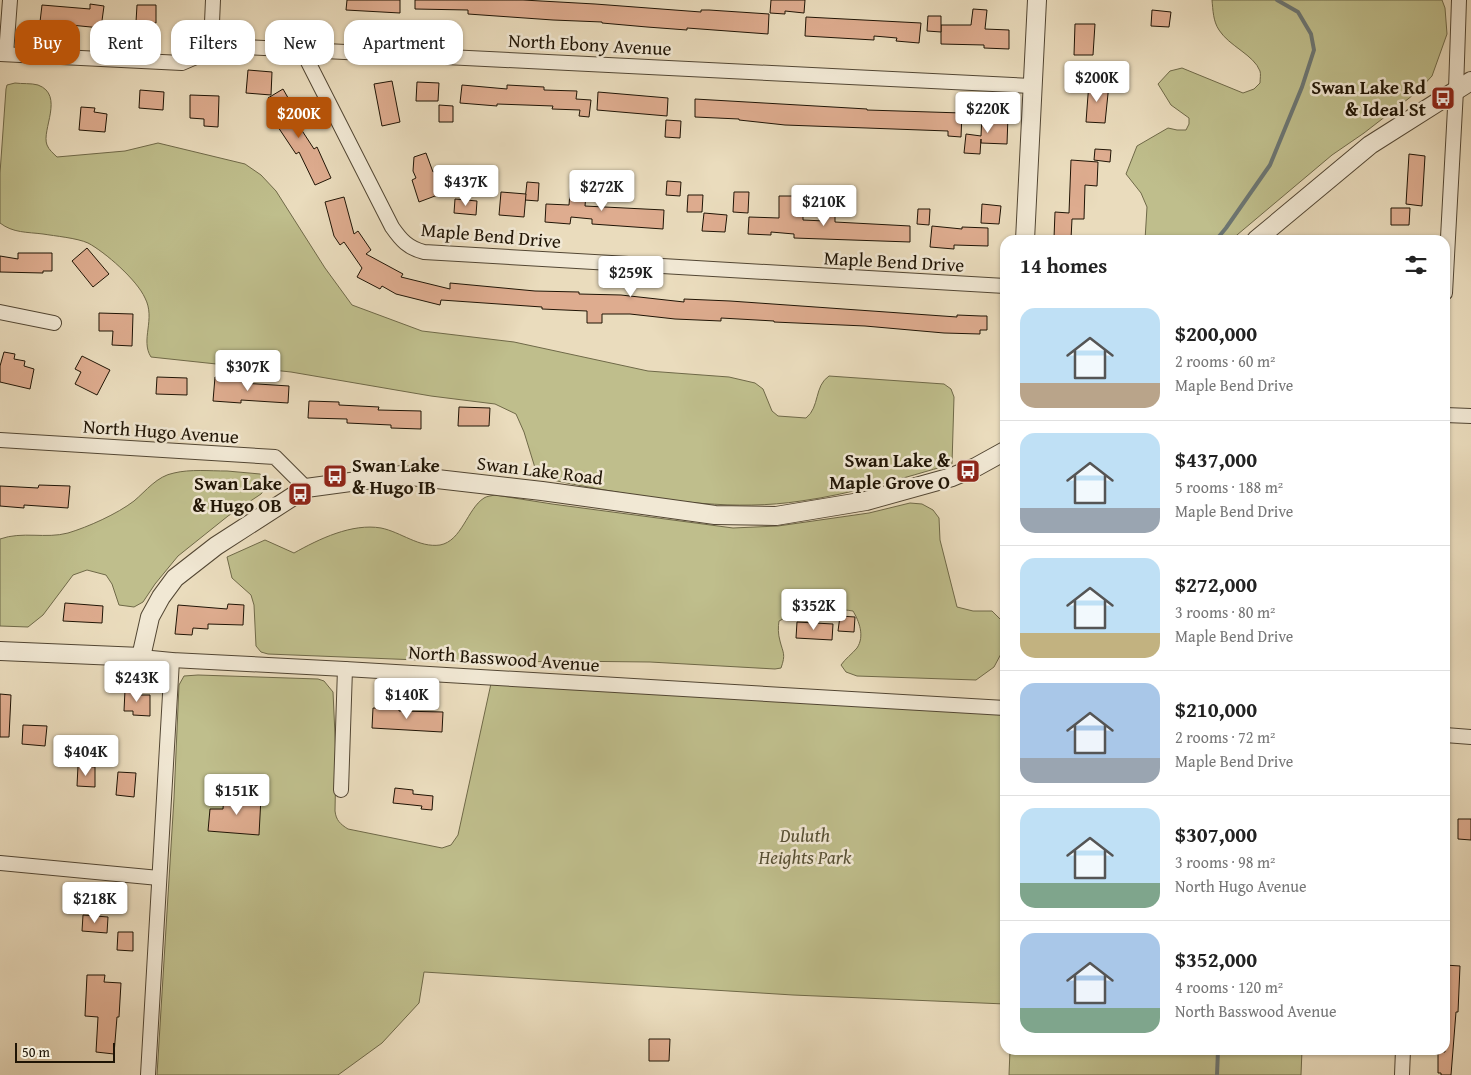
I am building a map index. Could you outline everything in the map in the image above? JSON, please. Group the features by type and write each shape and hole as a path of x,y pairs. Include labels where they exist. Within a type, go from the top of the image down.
{"street":[{"path":"10,0 3,54 171,62"},
{"path":"212,20 213,0"},
{"path":"1025,235 1037,0"},
{"path":"1450,238 1464,85 1459,0"},
{"name":"North Ebony Avenue","path":"334,50 1032,86"},
{"name":"Maple Bend Drive","path":"310,65 392,227 406,244 414,250 434,253 1000,286"},
{"path":"1262,235 1370,145 1464,85"},
{"path":"0,312 54,323"},
{"path":"1450,415 1471,416"},
{"name":"North Hugo Avenue","path":"0,440 275,457 306,488"},
{"name":"Swan Lake Road","path":"141,657 150,617 161,597 175,578 216,546 306,488 402,475 715,515 776,516 866,501 952,477 1000,454"},
{"name":"North Basswood Avenue","path":"0,651 141,657 1000,708"},
{"path":"148,1075 172,660"},
{"path":"341,790 345,669"},
{"path":"1450,735 1471,737"},
{"path":"0,863 160,878"},
{"path":"1402,1075 1403,1055"}],"green space":[{"path":"1212,0 1442,0 1445,8 1447,34 1432,76 1417,92 1332,155 1237,235 1145,235 1147,207 1141,193 1126,174 1137,146 1168,128 1186,130 1189,124 1189,118 1171,105 1158,84 1170,71 1182,68 1243,93 1254,89 1260,83 1260,72 1257,65 1223,36 1214,19"},
{"path":"15,83 38,85 46,90 50,96 51,104 46,139 48,147 57,157 125,151 158,143 245,164 261,175 276,191 325,268 352,305 422,331 514,342 648,371 729,377 755,383 763,389 772,411 778,416 806,418 813,408 821,385 829,376 944,384 951,389 954,397 952,464 839,494 776,504 727,505 653,498 542,477 536,471 524,432 516,414 495,404 431,396 291,372 151,357 147,344 148,306 141,291 120,267 95,247 83,241 15,230 0,223 0,173 6,89 7,85"},
{"path":"187,471 227,471 260,474 266,478 267,487 261,494 228,516 178,556 143,602 134,607 119,605 112,584 106,575 87,570 73,575 43,615 28,627 0,626 0,539 68,533 93,524 119,511 162,477"},
{"path":"495,495 733,528 778,526 869,513 910,503 922,504 933,510 939,518 940,540 957,607 973,611 992,611 1000,619 1000,656 994,667 976,680 857,676 846,672 841,665 857,648 861,639 859,624 853,611 834,609 805,612 779,621 779,636 784,656 781,668 775,669 650,662 556,661 494,663 268,654 261,652 256,646 254,605 251,595 232,578 227,557 265,540 294,553 336,533 370,527 388,530 417,542 440,545 454,538 473,509 485,497"},
{"name":"Duluth Heights Park","path":"184,676 318,679 324,681 333,692 336,757 335,811 339,822 348,829 442,848 451,845 458,835 492,679 1000,708 1000,1004 793,995 424,972 419,1003 382,1043 338,1075 157,1075 179,685"},
{"path":"1010,1055 1302,1055 1301,1075 1009,1075"}],"building":[{"path":"347,0 400,0 400,13 346,10"},
{"path":"415,0 523,0 701,12 701,10 709,10 769,14 768,34 468,14 468,10 415,9"},
{"path":"771,0 805,0 804,13 785,11 785,14 770,13"},
{"path":"90,4 104,6 102,20 90,20 90,27 80,26 80,20 40,20 42,5 90,9"},
{"path":"137,5 156,5 156,20 136,20"},
{"path":"973,9 987,10 985,29 1009,30 1009,49 984,48 984,45 941,44 941,25 971,25"},
{"path":"1152,10 1171,12 1169,27 1151,26"},
{"path":"928,16 941,16 941,32 927,31"},
{"path":"806,17 921,23 919,43 896,41 897,38 874,36 874,40 805,36"},
{"path":"1075,24 1095,24 1093,55 1074,55"},
{"path":"248,70 272,72 271,95 246,93"},
{"path":"392,81 400,122 382,126 374,84"},
{"path":"417,82 439,83 438,101 416,101"},
{"path":"1089,82 1109,84 1105,123 1086,122"},
{"path":"462,85 507,89 507,85 544,87 544,90 577,91 576,99 591,100 589,117 579,116 580,110 552,109 553,106 497,104 497,106 460,103"},
{"path":"283,89 291,103 286,106 314,149 317,147 331,178 315,185 299,152 296,154 278,127 284,123 268,98"},
{"path":"140,90 164,92 163,110 139,108"},
{"path":"598,92 668,98 667,116 597,110"},
{"path":"190,95 219,96 218,127 204,126 204,119 190,118"},
{"path":"695,99 867,110 962,113 961,137 948,136 948,131 785,125 739,119 695,117"},
{"path":"439,105 453,106 453,122 439,122"},
{"path":"81,107 95,108 94,112 107,114 105,132 79,130"},
{"path":"982,115 1008,116 1007,144 981,143 981,139 980,154 964,153 966,134 981,136"},
{"path":"666,120 681,121 680,138 665,137"},
{"path":"1095,149 1111,150 1110,162 1094,160"},
{"path":"426,153 443,193 419,202 412,180 416,178 413,171 414,157"},
{"path":"1409,154 1425,156 1422,206 1406,204"},
{"path":"1071,160 1098,162 1097,186 1085,185 1084,219 1072,219 1071,235 1054,235 1055,212 1069,213"},
{"path":"478,175 494,176 493,195 477,194"},
{"path":"571,181 587,182 585,206 664,210 663,229 592,224 592,219 571,217 570,224 545,222 546,204 569,205"},
{"path":"667,181 681,182 680,196 666,195"},
{"path":"527,182 539,183 538,201 525,200"},
{"path":"501,192 526,194 524,217 499,215"},
{"path":"734,192 749,192 748,213 733,212"},
{"path":"688,195 703,195 702,212 687,212"},
{"path":"779,196 796,196 796,216 803,216 803,220 825,221 825,213 835,213 835,222 910,226 910,242 794,238 794,234 771,232 771,235 748,234 749,217 779,218"},
{"path":"344,197 354,234 358,231 371,250 366,254 403,274 401,277 450,289 450,283 535,291 621,295 684,302 684,299 730,301 957,317 957,315 987,316 987,330 980,330 980,334 944,333 865,326 721,318 721,321 675,319 630,314 602,314 602,323 587,323 587,311 441,300 440,305 396,294 382,286 380,289 357,277 362,268 344,242 340,245 334,236 325,202"},
{"path":"455,199 477,201 476,215 454,213"},
{"path":"982,204 1001,206 999,224 981,223"},
{"path":"1391,208 1410,208 1409,225 1391,225"},
{"path":"918,209 930,209 929,225 917,224"},
{"path":"704,213 727,215 725,232 702,231"},
{"path":"932,226 962,229 962,227 988,228 988,246 954,245 954,249 930,247"},
{"path":"87,248 109,274 93,287 72,261"},
{"path":"18,253 52,253 52,271 43,271 43,273 0,272 0,256 18,259"},
{"path":"99,313 133,314 132,346 112,345 113,331 99,331"},
{"path":"4,352 15,354 14,359 25,361 24,366 34,369 30,389 0,382 0,366"},
{"path":"82,356 110,370 97,395 75,384 81,372 75,369"},
{"path":"157,377 187,378 187,395 156,394"},
{"path":"215,377 243,380 242,383 289,386 288,403 241,400 241,403 213,401"},
{"path":"309,401 339,402 339,405 379,407 378,410 421,411 421,429 391,428 391,425 347,423 347,419 308,418"},
{"path":"459,407 490,408 489,426 458,426"},
{"path":"39,485 70,486 68,508 24,505 24,508 0,506 0,486 38,488"},
{"path":"65,603 103,606 102,623 63,621"},
{"path":"228,604 244,605 243,625 208,624 208,629 193,628 192,635 175,634 178,605 227,609"},
{"path":"840,616 855,617 854,632 838,631"},
{"path":"797,622 833,624 832,640 796,638"},
{"path":"125,690 139,690 139,695 150,695 150,716 133,715 133,711 124,711"},
{"path":"0,694 11,695 9,737 0,737"},
{"path":"373,708 399,709 399,711 443,712 442,732 372,728"},
{"path":"23,725 47,726 45,746 22,744"},
{"path":"78,766 95,767 95,787 77,786"},
{"path":"118,772 136,773 134,797 116,795"},
{"path":"395,788 413,790 413,794 433,796 432,810 421,809 422,806 393,803"},
{"path":"224,794 261,797 259,835 208,831 210,809 223,809"},
{"path":"1458,819 1471,819 1471,840 1458,839"},
{"path":"83,915 108,917 107,933 82,931"},
{"path":"118,932 133,932 133,951 117,950"},
{"path":"1450,965 1460,966 1458,1012 1456,1012 1451,1075 1441,1075 1441,1073 1438,1073 1438,1055 1450,1055"},
{"path":"87,975 105,975 104,982 121,983 114,1054 96,1052 98,1017 85,1016"},
{"path":"649,1039 670,1039 669,1061 649,1061"}],"waterway":[{"path":"1220,235 1270,165 1302,87 1314,50 1311,34 1298,12 1277,0"},
{"path":"1217,1075 1218,1055"}],"place":[{"name":"Swan Lake Rd & Ideal St","path":"1443,98"},
{"name":"Swan Lake & Maple Grove O","path":"968,471"},
{"name":"Swan Lake & Hugo IB","path":"335,476"},
{"name":"Swan Lake & Hugo OB","path":"300,494"}]}
